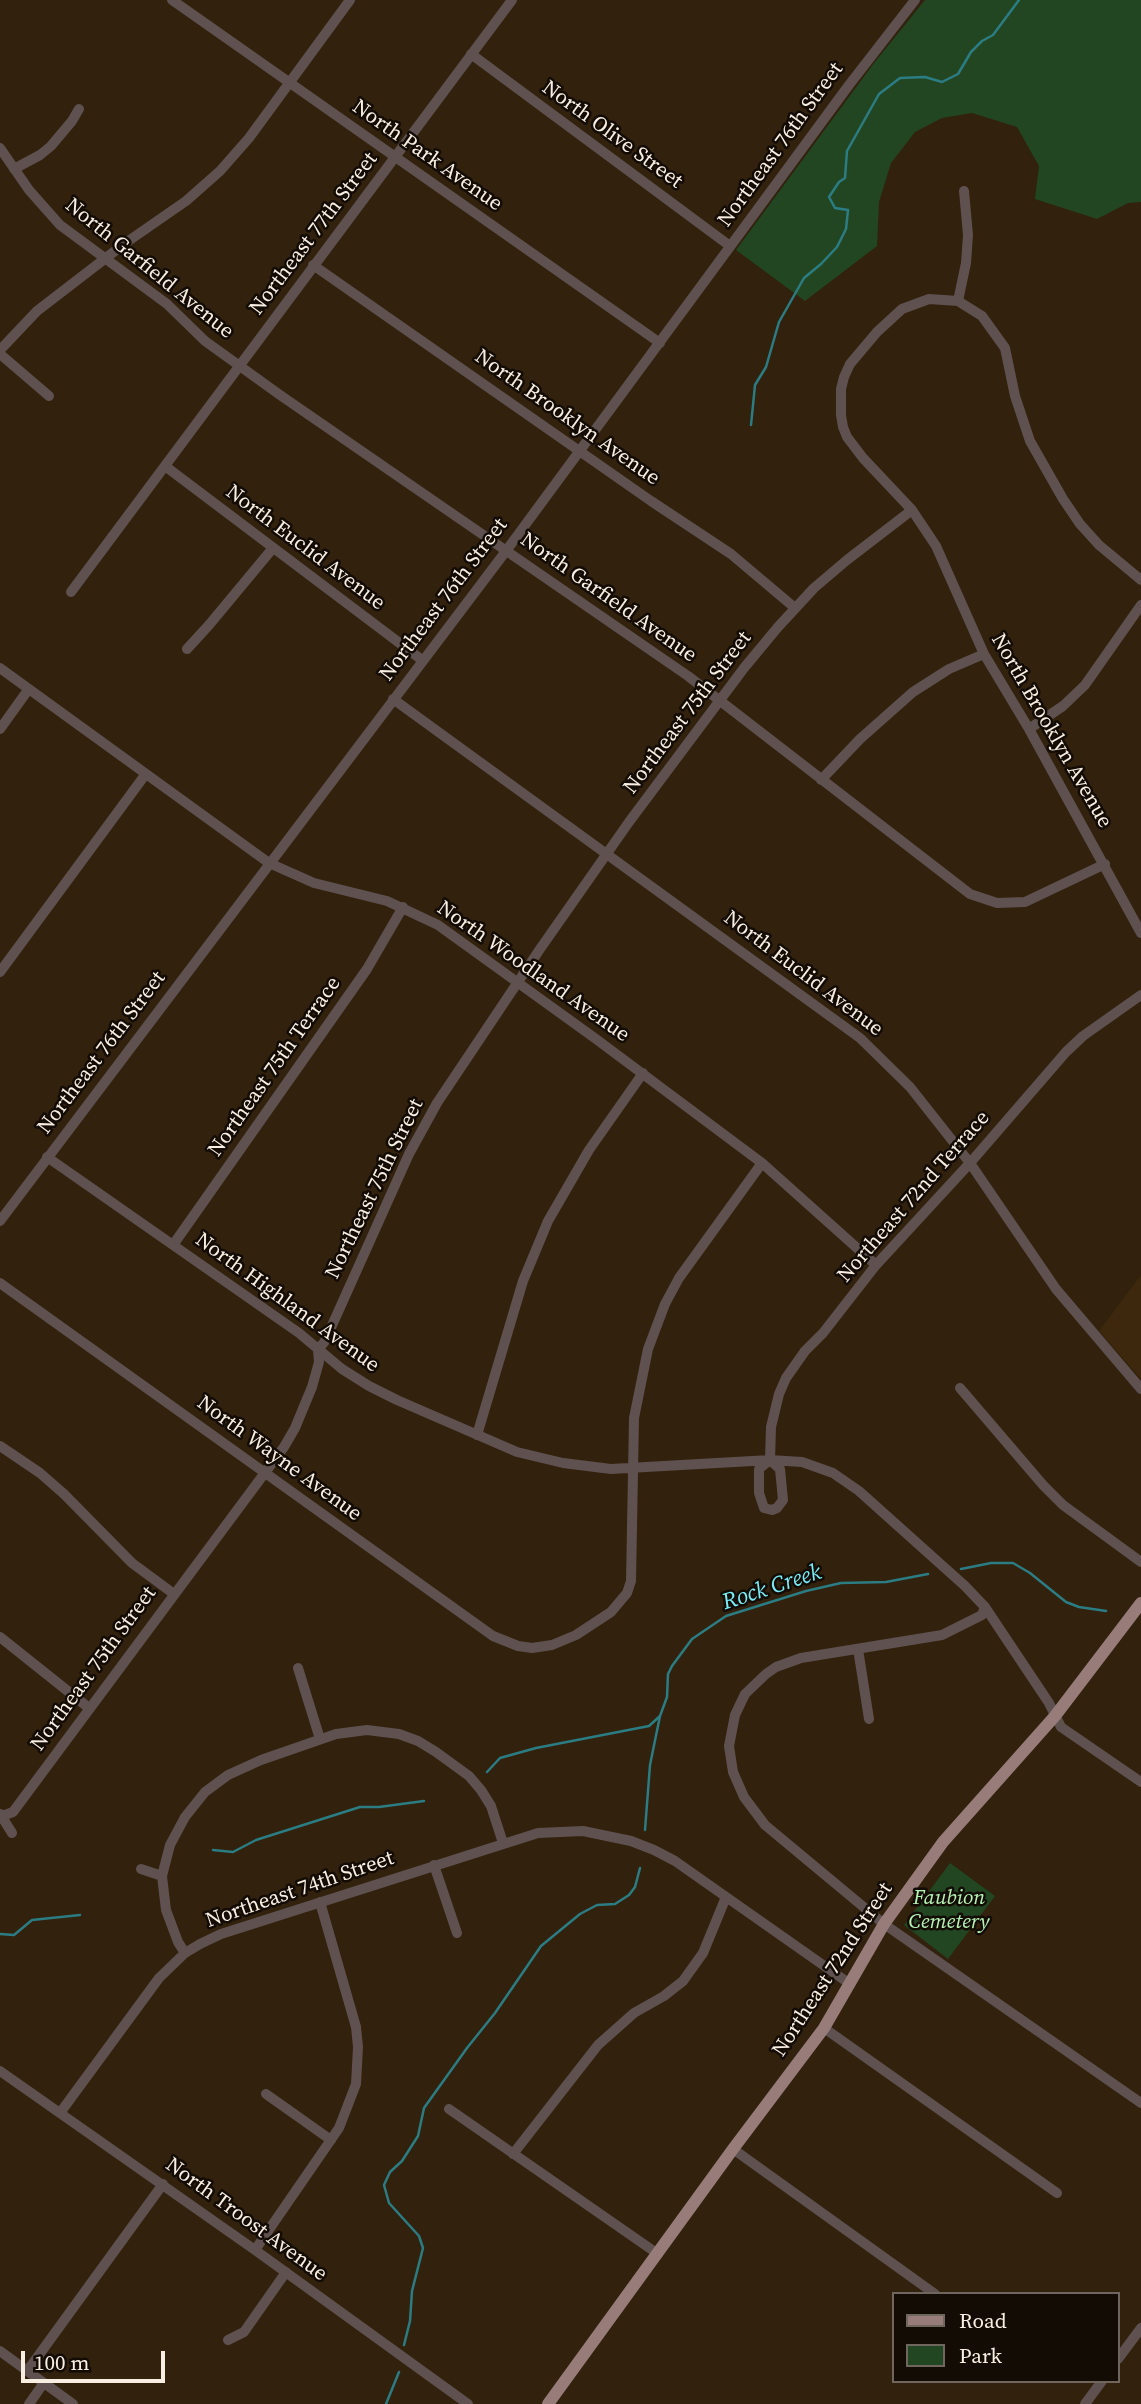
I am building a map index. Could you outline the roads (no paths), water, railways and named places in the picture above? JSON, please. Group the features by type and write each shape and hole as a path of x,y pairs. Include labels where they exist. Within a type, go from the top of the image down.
{"main road":[{"name":"Northeast 72nd Street","path":"548,2404 824,2028 884,1924 943,1842 1055,1716 1141,1603"}],"street":[{"name":"North Park Avenue","path":"173,0 660,343"},
{"path":"49,397 0,352 37,311 186,201 220,171 249,138 350,0"},
{"name":"Northeast 77th Street","path":"71,592 512,0"},
{"name":"Northeast 76th Street","path":"0,1221 506,551 849,85 915,0"},
{"name":"North Olive Street","path":"471,54 730,246"},
{"path":"14,169 51,146 79,109"},
{"name":"North Garfield Avenue","path":"0,148 53,219 75,239 167,304 205,341 678,669 970,894 997,903 1025,902 1105,864"},
{"path":"964,191 968,235 958,301 982,316 1004,348 1015,396 1030,441 1063,499 1080,524 1100,545 1141,580"},
{"name":"North Brooklyn Avenue","path":"313,265 731,554 795,608"},
{"name":"North Brooklyn Avenue","path":"958,301 938,299 919,302 902,309 877,332 850,365 844,377 841,399 843,427 854,448 912,510 936,546 984,654 1105,864 1141,933"},
{"name":"North Euclid Avenue","path":"165,466 422,660"},
{"name":"Northeast 75th Street","path":"1,1815 13,1812 267,1473 295,1428 313,1387 319,1362 318,1350 326,1341 425,1123 518,982 608,853 744,668 795,608 847,560 912,510"},
{"path":"187,649 274,548"},
{"path":"1029,729 1063,706 1085,685 1141,605"},
{"path":"821,780 860,739 913,692 949,669 984,654"},
{"name":"North Woodland Avenue","path":"0,668 269,863 314,883 403,907 438,925 762,1163 876,1265"},
{"path":"0,729 29,690"},
{"name":"North Euclid Avenue","path":"393,699 860,1038 911,1087 970,1163 1056,1289 1141,1389"},
{"path":"0,972 145,775"},
{"name":"Northeast 75th Terrace","path":"173,1245 367,969 403,907"},
{"name":"Northeast 72nd Terrace","path":"770,1460 774,1410 786,1378 805,1351 823,1334 876,1265 970,1163 1066,1052 1101,1022 1141,995"},
{"path":"477,1434 523,1281 548,1221 589,1150 643,1073"},
{"name":"North Highland Avenue","path":"47,1157 299,1333 369,1386 517,1452 564,1464 634,1469 789,1460 815,1465 849,1483 985,1607 1049,1703 1061,1727 1141,1782"},
{"path":"634,1469 637,1396 645,1361 665,1304 690,1262 762,1163"},
{"name":"North Wayne Avenue","path":"0,1283 493,1636 518,1646 544,1647 565,1642 616,1608 627,1593 631,1581 634,1469"},
{"path":"960,1388 1063,1505 1141,1562"},
{"path":"0,1446 48,1480 132,1563 174,1594"},
{"path":"770,1460 780,1469 783,1500 778,1508 772,1510 764,1508 759,1493 759,1469 770,1460"},
{"path":"985,1607 982,1615 942,1635 788,1662 776,1667 745,1694 731,1730 730,1759 744,1797 765,1825 884,1924 1141,2103"},
{"path":"0,1637 89,1708"},
{"path":"858,1649 869,1719"},
{"path":"298,1668 320,1739"},
{"path":"185,1953 170,1923 162,1876 177,1830 205,1792 241,1768 320,1739 367,1730 399,1734 418,1741 454,1764 481,1790 491,1806 503,1843"},
{"path":"1,1815 12,1833"},
{"name":"Northeast 74th Street","path":"60,2113 159,1978 185,1953 221,1934 538,1833 561,1830 619,1838 665,1855 850,1984"},
{"path":"434,1865 457,1933"},
{"path":"141,1869 162,1876"},
{"path":"513,2154 598,2045 634,2013 664,1996 683,1981 703,1952 726,1897"},
{"path":"255,2250 331,2140 352,2099 358,2069 358,2047 352,2007 320,1902"},
{"path":"824,2028 1058,2193"},
{"name":"North Troost Avenue","path":"0,2071 163,2184 468,2404"},
{"path":"266,2094 331,2140"},
{"path":"449,2109 658,2254"},
{"path":"733,2149 932,2292"},
{"path":"28,2370 163,2184"},
{"path":"228,2340 244,2332 286,2272"},
{"path":"1120,2356 1141,2328"},
{"path":"0,2351 73,2404"},
{"path":"1085,2404 1101,2383"},
{"path":"29,2404 43,2384"}],"waterway":[{"path":"751,425 755,385 766,367 779,322 804,278 837,247 846,229 848,210 835,208 829,197 845,178 847,151 879,94 900,78 925,77 942,82 958,74 971,52 993,35 1019,0"},
{"name":"Rock Creek","path":"961,1569 991,1563 1013,1563 1066,1602 1106,1611"},
{"name":"Rock Creek","path":"487,1772 500,1758 536,1748 649,1726 660,1716 667,1697 668,1674 672,1666 692,1639 726,1616 841,1583 886,1582 928,1574"},
{"path":"645,1830 650,1765 660,1716"},
{"name":"Rock Creek","path":"213,1850 233,1852 256,1840 360,1807 424,1801"},
{"path":"404,2345 410,2321 412,2291 423,2248 419,2236 389,2203 384,2185 390,2172 402,2161 418,2136 424,2108 541,1946 580,1914 597,1905 615,1904 629,1895 635,1887 640,1868"},
{"name":"Rock Creek","path":"0,1934 14,1935 32,1920 80,1915"},
{"path":"386,2404 399,2372"}],"park label":[{"name":"Faubion Cemetery","path":"949,1911"}]}
